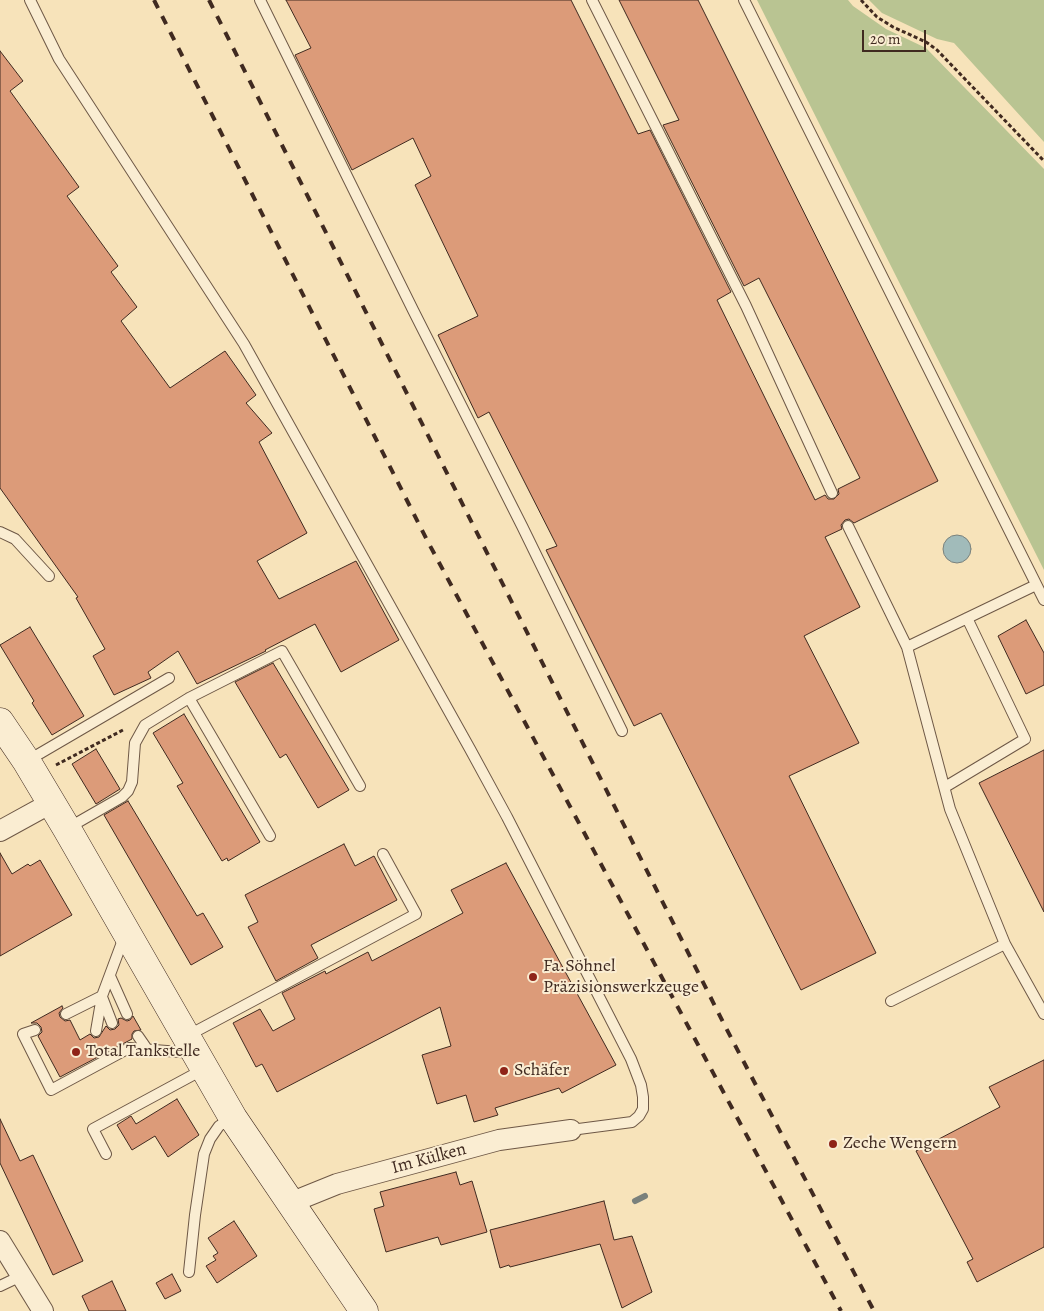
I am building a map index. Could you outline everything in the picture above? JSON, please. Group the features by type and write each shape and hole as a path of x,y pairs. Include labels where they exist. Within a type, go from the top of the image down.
{"main road":[{"path":"0,722 67,829 233,1118 364,1311"}],"street":[{"path":"0,831 51,803"},
{"name":"Im Külken","path":"290,1203 338,1184 499,1140 571,1130"},
{"path":"0,1241 43,1311"}],"lane":[{"path":"30,0 59,59 244,344 502,808 632,1059 643,1097 643,1110 639,1116 632,1122 571,1130"},
{"path":"260,0 622,731"},
{"path":"592,0 746,306 832,492"},
{"path":"744,0 1044,600"},
{"path":"848,526 907,647 950,809 1005,944 1044,1014"},
{"path":"0,532 15,539 50,576"},
{"path":"907,647 1036,585"},
{"path":"944,787 1025,739 967,618"},
{"path":"67,829 122,797 128,791 132,782 135,743 146,725 189,698 282,651 360,786"},
{"path":"31,769 169,678"},
{"path":"189,698 270,836"},
{"path":"106,1154 93,1129 195,1052 416,914 383,854"},
{"path":"96,1031 102,996 126,931"},
{"path":"891,1002 1005,944"},
{"path":"110,976 127,1014"},
{"path":"66,1014 102,996"},
{"path":"102,996 112,1023"},
{"path":"35,1030 23,1034 51,1090 96,1066 111,1054 127,1046 147,1050 195,1052"},
{"path":"138,1036 147,1050"},
{"path":"189,1272 194,1215 204,1154 210,1139 219,1126 233,1118"},
{"path":"0,1286 21,1276"}],"path":[{"path":"861,0 877,17 926,42 937,50 1044,161"},
{"path":"31,769 131,726 146,725"}],"green space":[{"path":"757,0 848,0 853,6 886,29 926,48 1044,169 1044,570"},
{"path":"869,0 1044,0 1044,142 954,43 937,39 882,13"}],"water":[{"path":"957,535 967,539 971,549 967,559 957,563 947,559 943,549 947,539"}],"building":[{"path":"286,0 571,0 638,134 650,130 731,292 717,300 815,500 825,495 828,499 834,499 839,494 838,489 860,478 759,278 744,286 663,125 679,120 619,0 698,0 938,481 854,523 849,519 845,520 841,525 842,529 825,537 860,607 804,636 859,743 789,776 876,953 801,990 661,713 634,726 546,550 557,546 489,412 478,418 438,335 478,316 415,185 431,176 413,138 352,170 295,55 311,48"},
{"path":"0,51 23,81 10,91 79,187 67,196 118,266 111,272 137,307 121,321 170,388 225,351 256,395 246,403 272,433 259,442 307,533 257,561 279,599 356,561 399,640 341,672 315,624 266,651 197,684 178,651 148,672 151,678 114,695 93,656 105,649 76,598 78,597 0,488"},
{"path":"1026,620 1044,653 1044,685 1026,694 998,636"},
{"path":"30,627 84,716 52,735 0,645"},
{"path":"273,663 349,790 318,808 286,754 280,758 235,682"},
{"path":"184,714 260,842 228,861 227,858 222,861 177,786 183,783 153,733"},
{"path":"96,749 120,789 96,804 72,764"},
{"path":"1044,750 1044,912 979,783"},
{"path":"128,801 197,916 203,913 223,947 191,965 104,815"},
{"path":"344,844 355,866 374,856 397,900 311,945 318,958 276,981 248,927 258,922 245,895"},
{"path":"0,853 12,874 28,864 30,866 40,860 72,915 0,956"},
{"path":"506,863 616,1065 562,1093 559,1088 495,1108 498,1115 474,1122 466,1095 437,1104 422,1055 451,1046 440,1007 277,1092 262,1064 256,1067 233,1023 260,1009 273,1031 295,1019 282,993 325,971 326,974 368,952 372,961 463,913 451,890"},
{"path":"62,1006 63,1008 59,1013 60,1017 65,1021 70,1020 80,1040 90,1034 94,1038 99,1037 106,1026 110,1030 115,1029 119,1025 118,1019 121,1018 127,1021 133,1016 141,1030 134,1031 132,1039 60,1077 38,1036 42,1032 41,1027 37,1023 31,1023"},
{"path":"1044,1060 1044,1247 977,1282 967,1262 973,1259 916,1151 1000,1107 989,1087"},
{"path":"177,1099 199,1135 168,1157 155,1136 132,1150 117,1125 131,1116 136,1124"},
{"path":"0,1119 20,1161 33,1155 83,1261 53,1275 0,1163"},
{"path":"456,1172 460,1185 472,1181 487,1232 441,1245 438,1237 386,1252 374,1209 384,1206 380,1192"},
{"path":"604,1201 614,1240 632,1236 652,1292 622,1308 600,1244 500,1268 490,1230"},
{"path":"234,1221 257,1256 217,1283 206,1266 216,1260 213,1256 218,1253 208,1238"},
{"path":"172,1274 181,1291 165,1299 156,1283"},
{"path":"112,1281 126,1311 89,1311 82,1296"}],"waterway":[{"path":"635,1201 645,1196"}],"railway":[{"path":"154,0 428,542 841,1311"},
{"path":"209,0 725,1026 874,1311"}],"place":[{"name":"Fa.Söhnel Präzisionswerkzeuge","path":"533,977"},
{"name":"Total Tankstelle","path":"76,1052"},
{"name":"Schäfer","path":"504,1071"},
{"name":"Zeche Wengern","path":"833,1144"}]}
